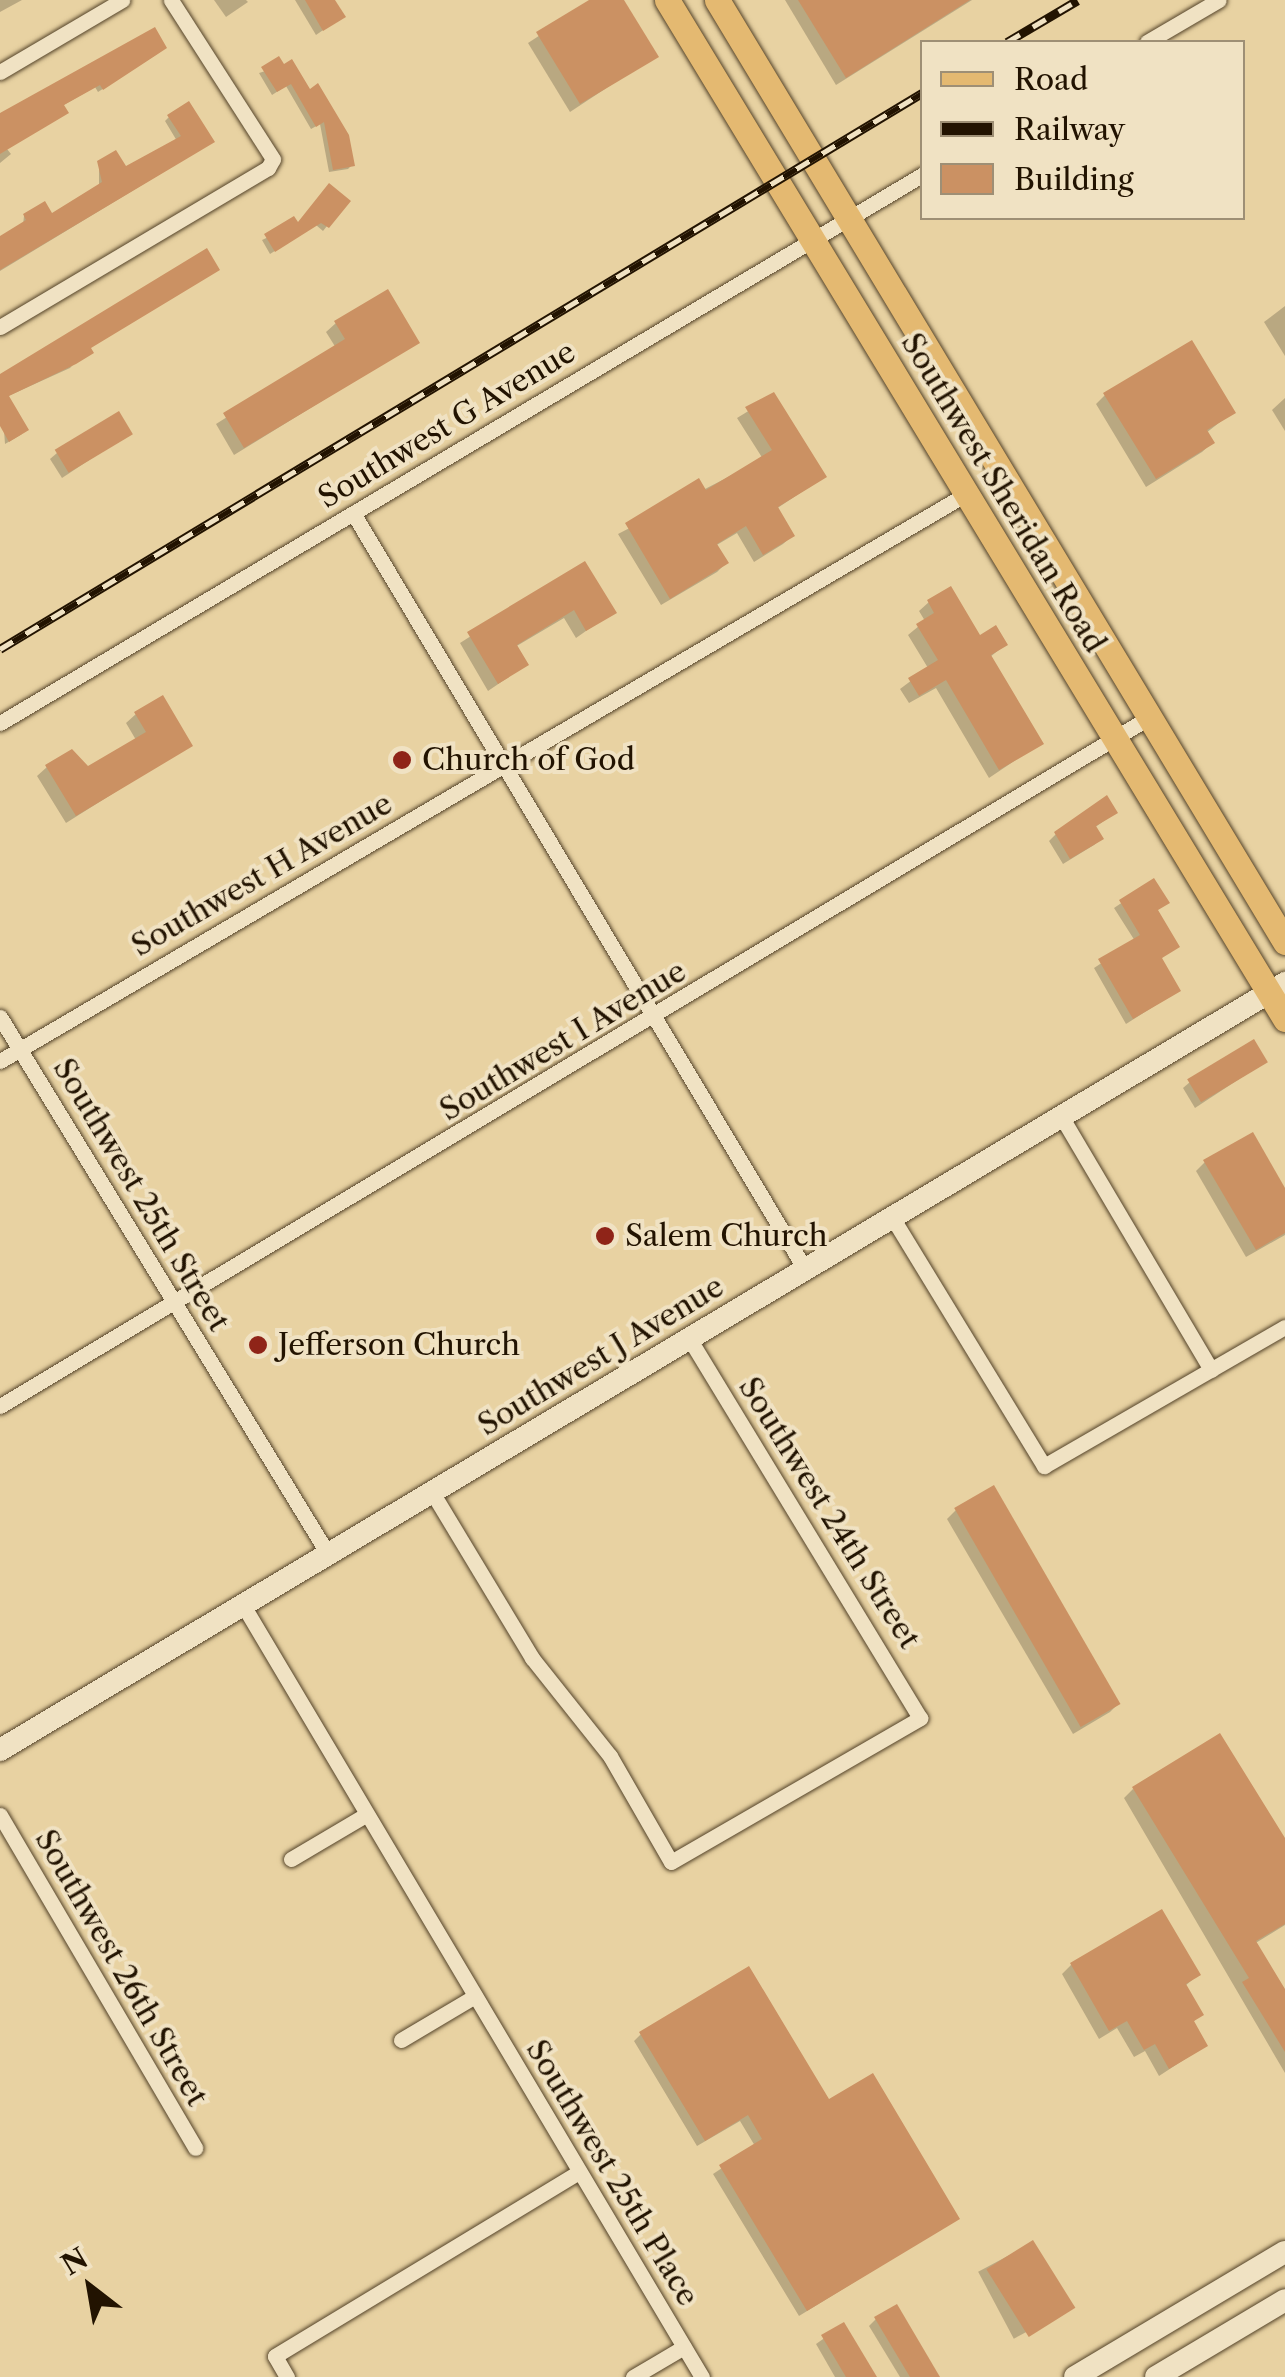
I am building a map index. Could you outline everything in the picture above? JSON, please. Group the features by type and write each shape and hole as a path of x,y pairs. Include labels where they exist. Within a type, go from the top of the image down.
{"main road":[{"name":"Southwest Sheridan Road","path":"717,0 1285,942"},
{"name":"Southwest Sheridan Road","path":"672,2 1115,739 1277,988 1285,1019"}],"street":[{"path":"0,72 122,0"},
{"path":"0,328 268,168 273,159 171,0"},
{"path":"1150,40 1219,0"},
{"name":"Southwest G Avenue","path":"0,723 920,176"},
{"name":"Southwest H Avenue","path":"0,1060 966,494"},
{"path":"352,513 804,1270"},
{"name":"Southwest I Avenue","path":"0,1406 656,1017 1150,717"},
{"name":"Southwest J Avenue","path":"0,1750 1277,988"},
{"name":"Southwest 25th Street","path":"0,1018 328,1554"},
{"path":"1061,1116 1204,1374"},
{"path":"892,1217 1044,1466 1285,1327"},
{"name":"Southwest 24th Street","path":"432,1492 532,1658 610,1756 671,1862 920,1718 689,1338"},
{"name":"Southwest 25th Place","path":"243,1605 702,2377"},
{"path":"291,1860 367,1814"},
{"name":"Southwest 26th Street","path":"0,1815 195,2148"},
{"path":"400,2040 475,1996"},
{"path":"287,2377 275,2356 579,2172"},
{"path":"1075,2377 1285,2252"},
{"path":"1156,2377 1285,2300"},
{"path":"634,2377 684,2347"}],"building":[{"path":"305,0 335,0 346,17 323,31"},
{"path":"589,0 624,0 659,57 580,104 536,32"},
{"path":"798,0 970,0 846,78"},
{"path":"155,27 167,48 103,90 100,85 64,105 69,113 0,154 0,113"},
{"path":"279,56 284,64 292,59 310,89 318,83 349,135 355,166 333,170 324,122 316,127 291,84 277,92 261,67"},
{"path":"189,101 215,142 0,270 0,236 26,220 23,214 45,201 52,213 102,182 97,161 116,150 126,166 181,136 167,115"},
{"path":"329,183 351,201 329,228 321,223 275,252 264,234 294,216 298,222"},
{"path":"207,248 220,270 91,348 94,353 76,364 9,396 29,430 9,442 0,426 0,374"},
{"path":"388,289 420,343 244,448 223,413 345,339 334,321"},
{"path":"1192,340 1236,413 1207,430 1215,443 1156,479 1103,393"},
{"path":"774,392 827,477 778,507 795,536 763,555 746,526 717,544 729,563 670,599 625,523 699,478 706,490 772,450 745,407"},
{"path":"119,411 133,434 69,473 55,450"},
{"path":"585,561 617,613 586,631 574,610 517,645 529,665 498,684 467,632"},
{"path":"951,586 980,635 996,625 1008,645 991,655 1044,744 999,770 946,680 919,696 908,678 938,660 916,624 934,613 927,600"},
{"path":"163,695 193,746 76,816 45,765 72,749 88,766 146,732 134,712"},
{"path":"1107,795 1118,813 1096,826 1104,839 1070,859 1054,832"},
{"path":"1154,878 1170,903 1158,910 1180,947 1162,958 1181,991 1133,1019 1098,959 1140,935 1119,900"},
{"path":"1254,1039 1268,1062 1201,1102 1187,1079"},
{"path":"1253,1132 1285,1188 1285,1233 1256,1250 1203,1160"},
{"path":"994,1485 1120,1704 1081,1727 954,1508"},
{"path":"1220,1733 1285,1838 1285,1924 1256,1941 1285,1989 1285,2052 1242,1982 1249,1978 1132,1787"},
{"path":"1162,1909 1201,1975 1186,1984 1204,2015 1194,2021 1208,2046 1169,2069 1155,2044 1144,2050 1127,2021 1109,2031 1070,1963"},
{"path":"749,1966 829,2099 873,2073 960,2219 807,2311 719,2165 762,2139 748,2115 705,2141 639,2032"},
{"path":"1033,2240 1075,2308 1029,2337 986,2269"},
{"path":"897,2304 940,2377 910,2377 874,2317"},
{"path":"844,2322 877,2377 846,2377 821,2335"}],"railway":[{"path":"1010,40 1078,0"},
{"path":"0,649 920,94"}],"place":[{"name":"Church of God","path":"402,760"},
{"name":"Salem Church","path":"605,1236"},
{"name":"Jefferson Church","path":"258,1345"}]}
